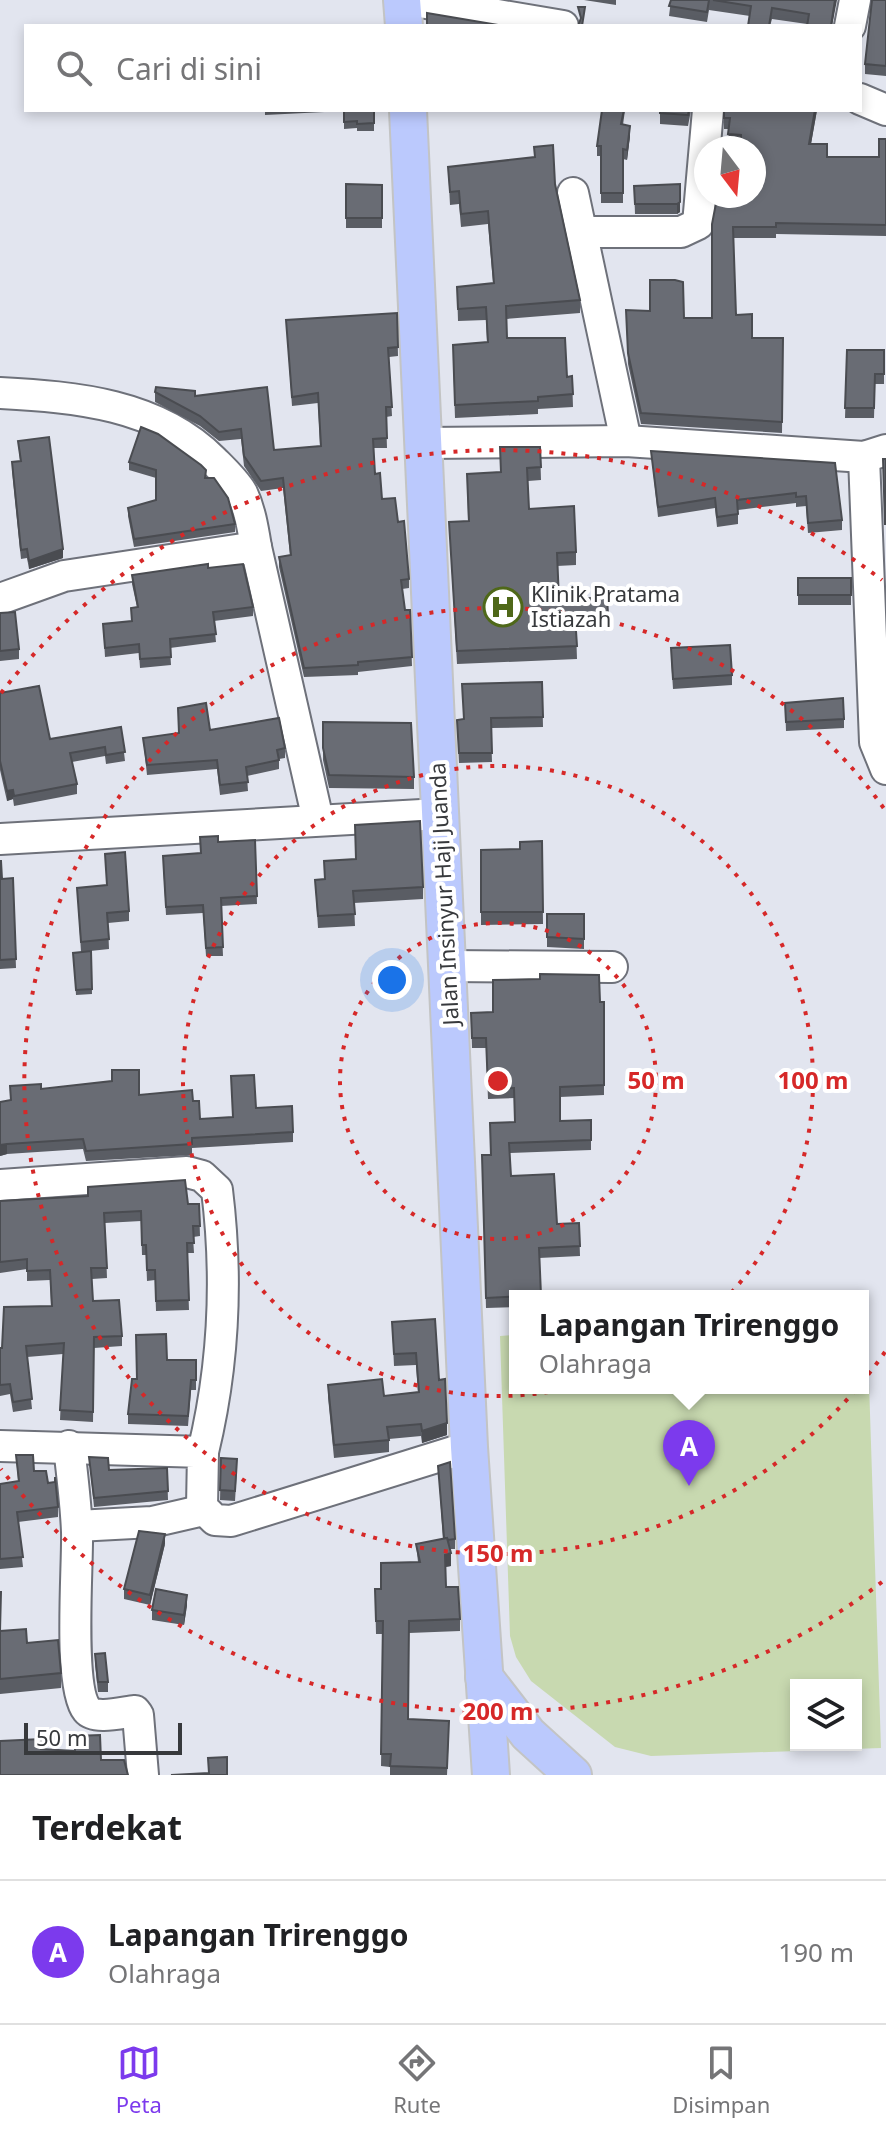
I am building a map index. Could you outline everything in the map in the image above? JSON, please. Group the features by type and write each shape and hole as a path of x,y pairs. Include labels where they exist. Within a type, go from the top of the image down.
{"main road":[{"path":"404,24 405,0"},
{"name":"Jalan Insinyur Haji Juanda","path":"408,112 469,1447 491,1775"},
{"path":"484,1677 536,1743 573,1775"}],"street":[{"path":"405,0 514,8 558,24"},
{"path":"850,24 855,0"},
{"path":"862,100 886,110"},
{"path":"583,232 681,232 698,224 708,112"},
{"path":"573,193 626,441"},
{"path":"0,393 42,395 144,415 175,429 204,451 241,492 318,820"},
{"path":"425,443 626,441 875,453 875,742 886,769"},
{"path":"0,599 64,576 256,547"},
{"path":"0,839 439,814"},
{"path":"447,966 612,967"},
{"path":"0,1185 187,1172 202,1176 217,1190 224,1298 222,1337 219,1389 203,1452 200,1495 204,1510 215,1520 242,1518 469,1447"},
{"path":"0,1446 203,1452"},
{"path":"69,1446 79,1585 74,1647 82,1698 93,1715 135,1711 143,1775"},
{"path":"77,1526 152,1522 204,1510"}],"green space":[{"path":"509,1335 509,1394 869,1394 869,1383 881,1748 862,1749 862,1679 790,1679 790,1751 795,1751 651,1756 615,1747 531,1681 516,1657 510,1636 500,1336"}],"building":[{"path":"671,0 709,0 707,12 669,6"},
{"path":"713,0 835,0 831,24 807,24 809,14 772,8 769,24 748,24 751,6"},
{"path":"872,0 886,0 886,66 865,64"},
{"path":"578,7 585,7 582,24 579,24 581,18"},
{"path":"427,13 492,24 427,24"},
{"path":"344,112 374,112 374,123 344,122"},
{"path":"602,112 624,112 621,124 630,126 627,150 623,149 623,193 601,193 601,146 597,146"},
{"path":"660,112 689,112 688,115"},
{"path":"724,112 815,112 809,144 827,144 827,157 879,157 879,139 886,139 886,225 776,223 776,227 733,227 736,315 752,314 752,338 783,338 782,422 641,413 628,353 626,310 650,311 650,280 683,282 684,318 712,318 712,224 715,208 766,208 766,136 728,134 730,118 724,118"},
{"path":"553,145 555,184 580,300 506,306 507,338 565,338 567,377 572,376 573,394 538,397 538,401 455,405 453,345 488,342 486,307 458,309 457,287 494,283 488,211 461,214 459,191 450,192 448,167 535,157 534,147"},
{"path":"346,184 382,185 382,218 346,218"},
{"path":"680,184 680,202 677,204 635,204 634,186"},
{"path":"397,313 398,347 388,348 392,407 386,407 387,438 373,439 375,474 380,473 382,499 395,498 398,522 404,521 409,579 401,580 405,610 410,610 412,657 358,662 358,665 304,668 279,557 291,555 283,478 261,481 244,456 241,429 219,432 200,416 155,392 156,387 195,391 195,396 267,387 274,450 321,446 318,393 292,397 286,320"},
{"path":"847,350 884,350 884,374 875,374 874,408 845,408"},
{"path":"141,427 158,434 201,465 206,470 205,478 214,478 228,498 235,524 134,539 128,508 156,500 156,470 129,462"},
{"path":"49,437 63,549 29,561 27,549 21,550 12,462 21,461 18,441"},
{"path":"500,447 540,447 541,467 527,468 529,509 574,506 576,552 557,553 559,600 607,597 608,614 575,616 577,646 457,651 449,522 469,521 467,474 501,472"},
{"path":"651,451 835,463 842,520 808,523 806,496 796,497 796,493 737,500 738,514 717,517 715,498 658,507"},
{"path":"883,459 886,459 886,524 885,524"},
{"path":"208,564 208,568 243,564 253,607 213,612 216,634 170,639 171,657 140,659 139,644 105,648 103,624 132,621 131,608 138,607 132,575"},
{"path":"798,578 851,578 851,595 798,595"},
{"path":"15,612 19,649 0,651 0,613"},
{"path":"730,645 732,675 673,679 671,648"},
{"path":"542,682 543,717 491,718 492,753 459,753 457,720 464,719 462,684"},
{"path":"39,686 50,739 121,727 125,752 106,755 105,747 70,753 77,784 14,796 13,790 7,791 0,761 0,693"},
{"path":"843,698 844,719 786,722 785,703"},
{"path":"206,703 210,730 279,718 285,748 277,750 279,760 246,767 248,782 220,785 217,760 147,765 143,738 179,733 178,708"},
{"path":"323,722 411,723 414,777 329,775 323,748"},
{"path":"420,821 423,887 353,891 355,914 318,916 315,880 325,879 324,861 356,859 355,825"},
{"path":"218,836 218,842 255,840 257,896 221,898 223,947 206,948 203,905 166,907 163,856 201,853 200,837"},
{"path":"542,841 543,912 481,912 481,850 520,849 520,842"},
{"path":"125,852 129,911 107,913 109,939 81,942 77,888 107,885 105,854"},
{"path":"0,861 2,879 13,878 16,959 0,960"},
{"path":"547,914 584,914 584,939 547,937"},
{"path":"91,951 92,989 76,990 73,953"},
{"path":"540,974 599,975 600,1002 604,1002 604,1085 560,1087 560,1121 591,1120 591,1140 509,1143 511,1176 554,1174 557,1224 579,1223 580,1246 539,1248 541,1290 509,1290 509,1297 486,1298 482,1155 491,1155 490,1123 515,1122 514,1088 488,1089 486,1038 472,1038 471,1013 493,1012 493,980 540,979"},
{"path":"112,1070 139,1070 139,1095 192,1090 193,1101 199,1101 200,1119 233,1117 231,1076 254,1075 256,1108 292,1106 293,1132 192,1138 192,1144 86,1151 83,1139 0,1145 0,1102 11,1100 10,1086 41,1084 41,1089 112,1081"},
{"path":"185,1180 188,1204 199,1204 200,1226 193,1226 194,1243 187,1243 189,1300 156,1301 155,1270 147,1270 146,1245 142,1245 141,1211 104,1213 107,1268 91,1268 93,1301 119,1300 122,1336 94,1337 93,1412 60,1410 64,1343 26,1346 32,1399 13,1402 10,1384 0,1385 4,1307 52,1306 50,1270 27,1271 27,1259 0,1262 0,1201 88,1196 88,1187"},
{"path":"435,1319 439,1380 445,1379 447,1423 422,1431 421,1424 387,1427 389,1440 334,1445 328,1385 382,1379 384,1396 419,1392 416,1353 394,1354 392,1322"},
{"path":"166,1334 167,1360 196,1360 196,1380 191,1380 188,1416 128,1414 132,1379 137,1379 136,1335"},
{"path":"16,1455 33,1455 34,1471 46,1471 48,1483 55,1482 55,1477 58,1507 17,1512 23,1557 0,1559 0,1484 19,1481"},
{"path":"89,1457 108,1458 109,1470 167,1468 168,1491 94,1498"},
{"path":"221,1458 237,1459 235,1491 220,1490"},
{"path":"450,1462 455,1539 448,1540 444,1538 438,1466"},
{"path":"139,1531 165,1534 150,1595 124,1589"},
{"path":"447,1538 451,1553 445,1555 446,1587 458,1587 460,1619 409,1621 408,1719 449,1721 447,1768 390,1766 391,1754 381,1754 383,1621 376,1621 375,1589 381,1589 381,1563 420,1562 416,1544"},
{"path":"156,1589 187,1595 184,1615 152,1610"},
{"path":"26,1629 27,1643 58,1640 61,1673 0,1679 0,1631"},
{"path":"105,1653 108,1682 98,1682 95,1654"},
{"path":"100,1735 101,1760 124,1760 128,1775 0,1775 0,1741 41,1739 41,1749 75,1751 75,1736"},
{"path":"227,1757 227,1775 171,1775 209,1773 208,1758"}],"place":[{"name":"Klinik Pratama Istiazah","path":"503,607"},
{"name":"Lapangan Trirenggo","path":"689,1486"}]}
